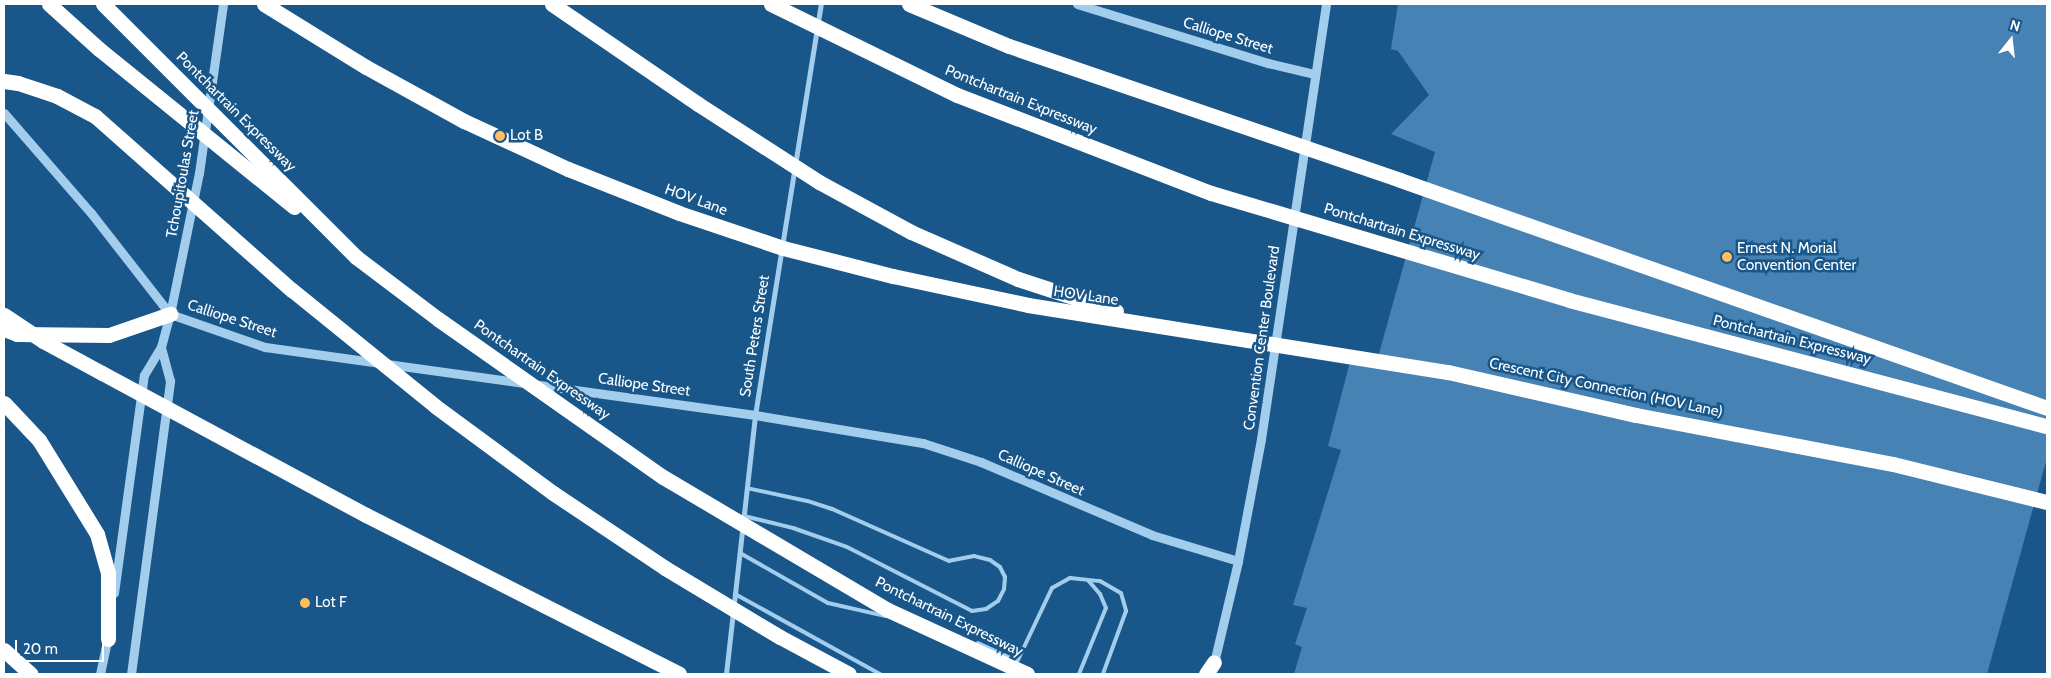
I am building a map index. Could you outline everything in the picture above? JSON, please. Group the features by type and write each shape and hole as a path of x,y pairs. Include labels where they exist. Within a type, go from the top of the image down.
{"highway":[{"path":"49,4 99,49 356,257"},
{"name":"Pontchartrain Expressway","path":"103,4 356,257 438,319 664,476 888,610 1027,674"},
{"name":"HOV Lane","path":"264,4 366,67 464,121 568,168 679,213 783,248 893,276 1028,305 1155,324"},
{"path":"552,4 698,104 819,182 911,232 1018,279 1155,324"},
{"name":"Pontchartrain Expressway","path":"770,4 957,95 1210,193 1568,300 2047,426"},
{"path":"909,4 1009,46 1400,180 2047,408"},
{"path":"4,82 18,83 57,96 95,116 292,290 435,406 553,493 665,568 780,637 849,674"},
{"path":"4,329 17,334 109,335 170,314"},
{"path":"4,315 44,341 102,374 366,515 678,674"},
{"name":"Crescent City Connection (HOV Lane)","path":"1155,324 1448,372 1636,415 1893,464 2047,502"},
{"path":"4,403 39,440 97,534 108,573 108,639"},
{"path":"4,650 31,674"}],"street":[{"name":"Tchoupitoulas Street","path":"100,674 108,639 144,375 161,347 170,314 199,173 223,4"},
{"name":"South Peters Street","path":"726,674 756,415 821,4"},
{"name":"Calliope Street","path":"1077,4 1268,63 1314,74"},
{"name":"Convention Center Boulevard","path":"1210,670 1238,561 1261,439 1314,74 1326,4"},
{"name":"Calliope Street","path":"4,113 91,213 170,314 266,347 756,415 923,443 981,462 1107,518 1152,535 1238,561"},
{"path":"131,674 170,381 161,347"}],"lane":[{"path":"744,516 793,528 846,547 972,611 986,609 998,601 1004,589 1005,577 1000,567 990,560 974,556 949,561 832,509 799,499 747,488"},
{"path":"740,553 828,603 942,629"},
{"path":"1011,674 1052,588 1070,578 1100,581 1120,593 1126,611 1103,674"},
{"path":"1079,674 1106,608 1100,594 1088,580"},
{"path":"735,594 880,674"},
{"path":"976,642 1017,661"}],"building":[{"name":"Ernest N. Morial Convention Center","path":"1398,4 2047,4 2047,458 1987,674 1294,674 1302,647 1295,644 1307,608 1293,605 1341,450 1328,446 1350,362 1375,368 1435,152 1391,134 1429,95 1398,51 1391,49"}],"place":[{"name":"Lot B","path":"500,136"},
{"name":"Ernest N. Morial Convention Center","path":"1727,257"},
{"name":"Lot F","path":"305,603"}]}
